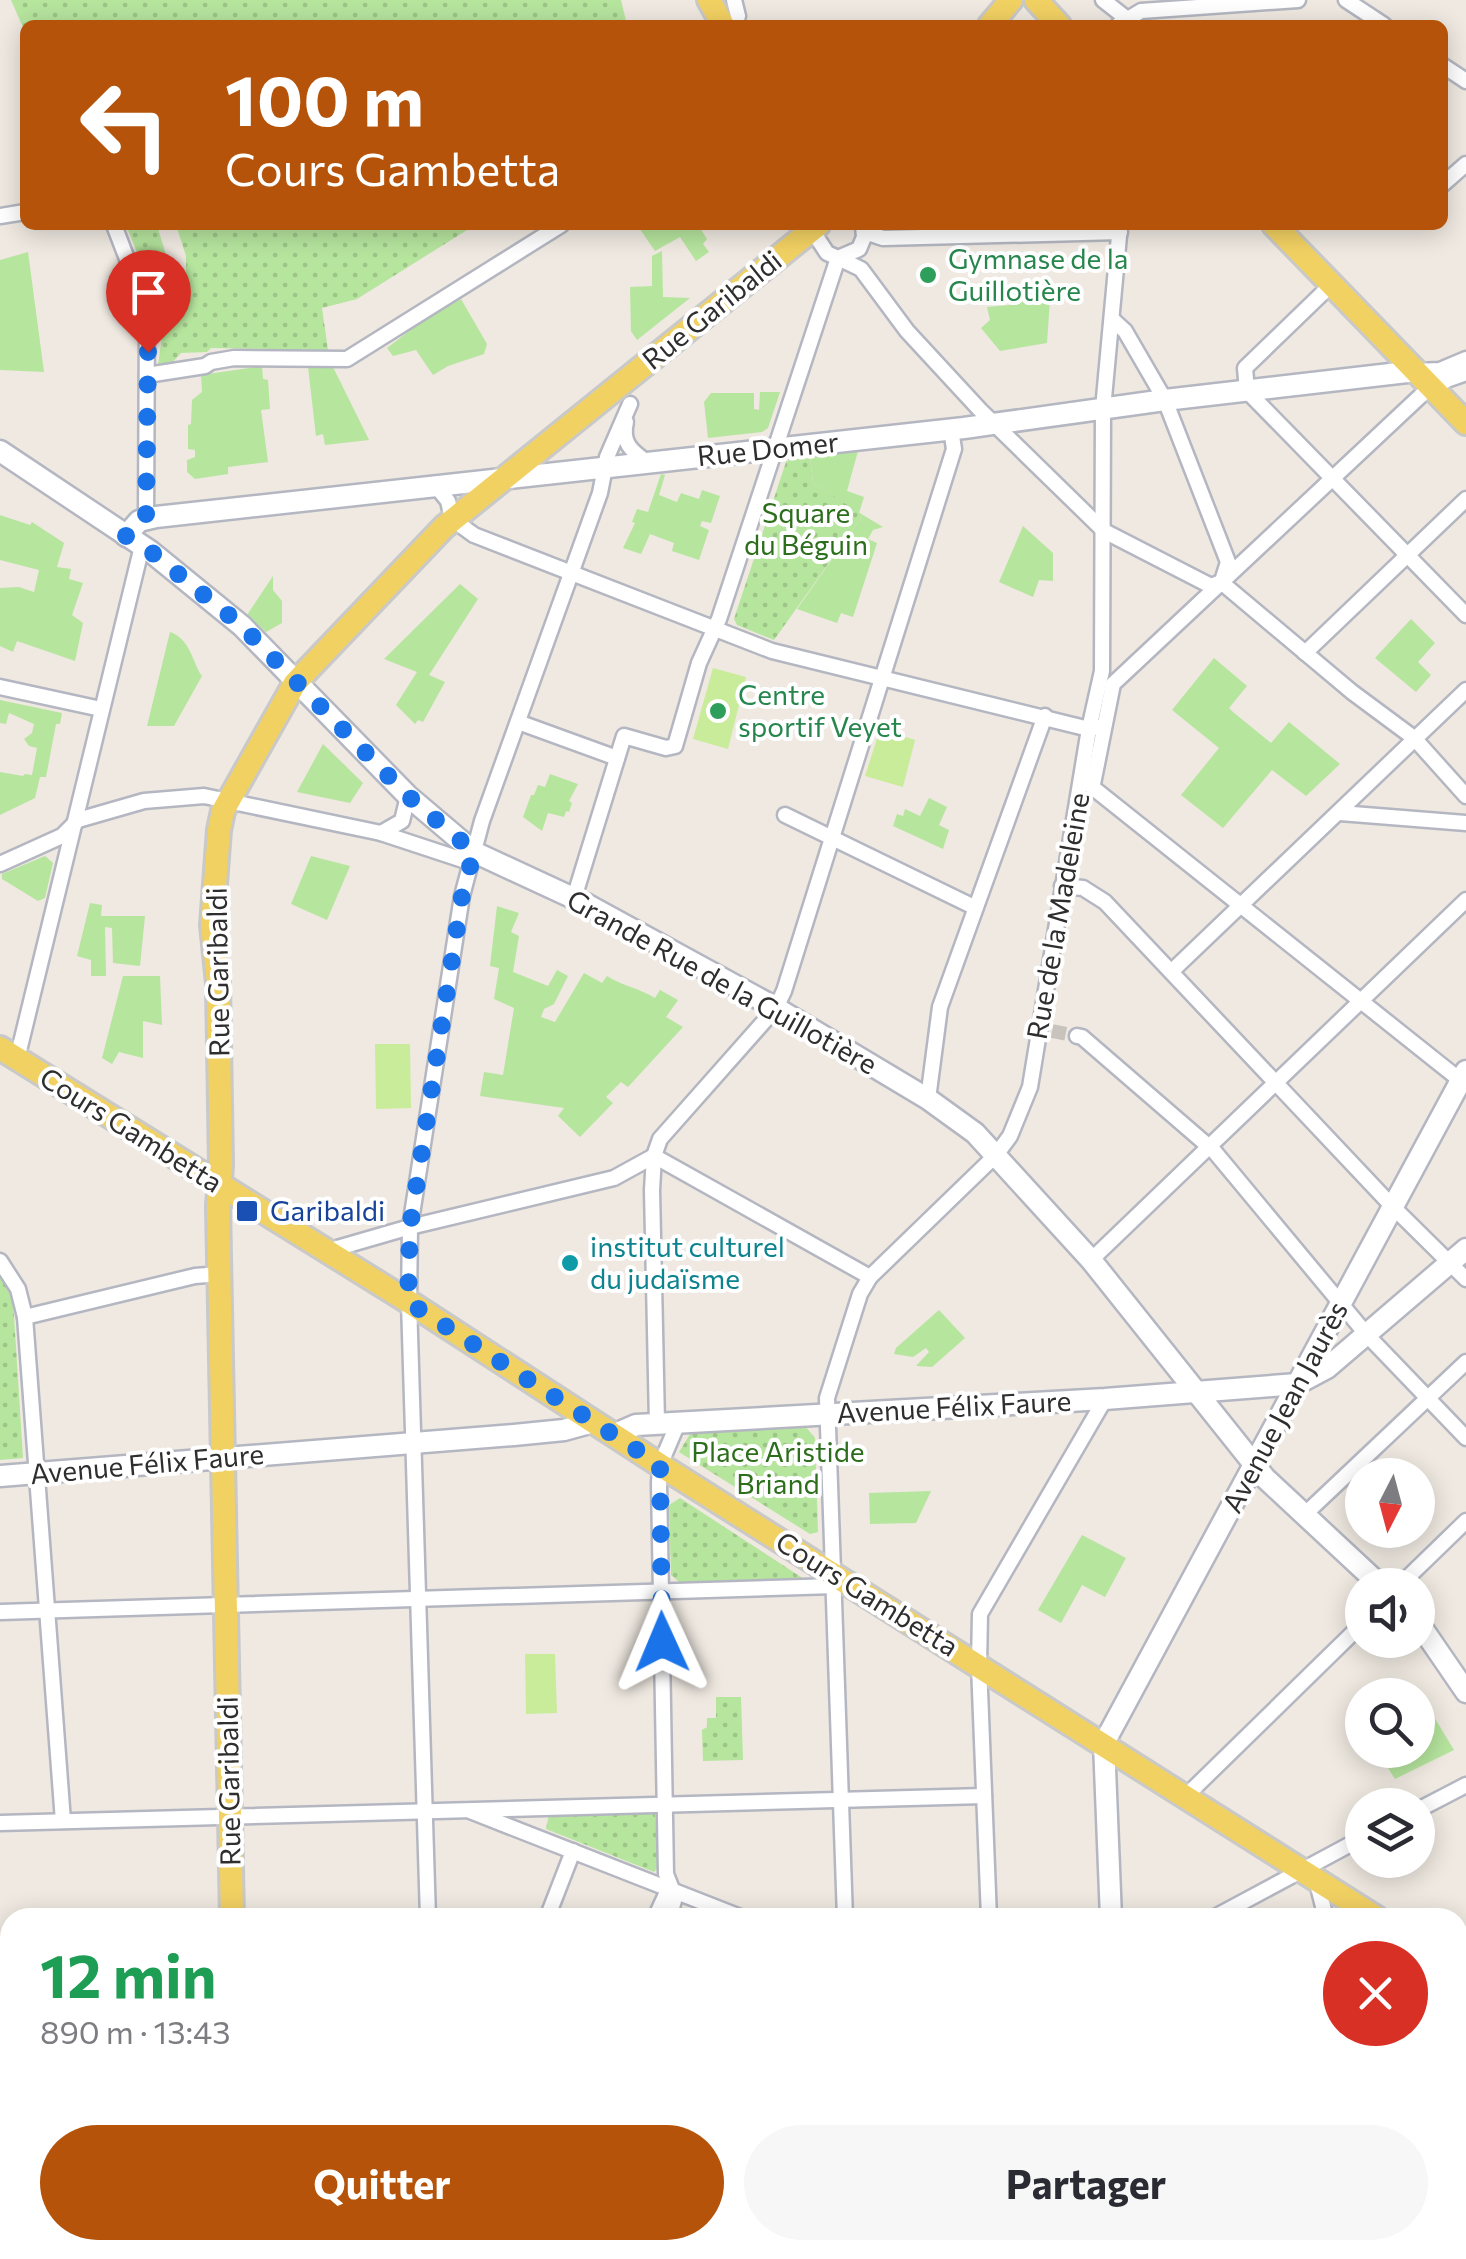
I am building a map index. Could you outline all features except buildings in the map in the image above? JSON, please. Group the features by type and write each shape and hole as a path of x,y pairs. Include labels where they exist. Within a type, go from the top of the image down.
{"main road":[{"path":"709,0 732,20"},
{"path":"992,20 1010,0"},
{"path":"1036,0 1054,20"},
{"name":"Rue Garibaldi","path":"232,1908 218,983 212,925 218,830 228,800 296,682 452,519 504,476 623,395 812,230"},
{"path":"1279,230 1466,423"},
{"name":"Rue Domer","path":"146,519 504,476 947,430 1247,391 1423,379 1466,370"},
{"name":"Grande Rue de la Guillotière","path":"0,450 134,541 242,626 473,858 574,898 776,1008 928,1099 976,1133 1091,1260 1254,1466 1361,1568"},
{"path":"134,541 134,524 146,519"},
{"name":"Cours Gambetta","path":"8,1054 408,1302 835,1580 1016,1688 1362,1908"},
{"name":"Avenue Jean Jaurès","path":"1104,1743 1392,1206 1465,1078"},
{"path":"1297,1384 1327,1368 1458,1256"},
{"name":"Avenue Félix Faure","path":"0,1476 636,1424 1105,1399 1297,1384"},
{"path":"1435,1647 1466,1692"},
{"path":"1104,1743 1111,1908"}],"street":[{"path":"1103,0 1124,20"},
{"path":"1130,20 1141,11 1298,0"},
{"path":"1346,0 1376,20"},
{"path":"116,230 147,312 146,519"},
{"path":"147,375 234,358 347,359 554,230"},
{"path":"816,230 827,252 837,262 861,269 907,331 1104,532 1210,586 1222,582"},
{"path":"574,898 624,736 666,748 674,746 837,262 858,249 863,230"},
{"path":"868,230 883,238"},
{"path":"861,269 867,248 883,238 1094,230"},
{"name":"Rue de la Madeleine","path":"870,1277 996,1155 1010,1136 1030,1086 1045,1029 1062,886 1087,783 1102,671 1103,409 1120,230"},
{"path":"1332,284 1246,368 1247,391 1466,615"},
{"path":"1113,320 1125,331 1165,400 1228,562 1222,582"},
{"path":"1102,671 1119,677 1333,479 1423,379 1466,358"},
{"path":"623,395 624,434 633,452 647,462"},
{"path":"428,1908 408,1302 410,1227 462,896 482,821 604,480 623,395"},
{"path":"671,1908 675,1893 665,1804 661,1592 660,1465 667,1423 652,1190 654,1156 660,1139 776,1008 954,450 947,430"},
{"path":"436,486 448,501 452,519 474,535 772,651 1096,728"},
{"path":"1305,654 1466,499"},
{"path":"8,1054 74,824 134,541"},
{"path":"1222,582 1305,654 1414,738 1466,796"},
{"name":"Rue de la Madeleine","path":"1096,728 1119,677"},
{"path":"0,687 101,709"},
{"path":"1172,972 1466,690"},
{"path":"928,1099 940,1006 1045,716"},
{"path":"518,722 617,758"},
{"path":"1087,783 1362,1002 1465,1078"},
{"name":"Grande Rue de la Guillotière","path":"0,864 62,836 78,820 144,801 204,796 381,833 473,858"},
{"path":"381,833 402,821 408,796"},
{"path":"1340,813 1466,824"},
{"path":"784,815 974,908"},
{"path":"1062,886 1084,888 1106,902 1392,1206 1458,1256 1466,1280"},
{"path":"1091,1260 1466,900"},
{"path":"1077,1036 1208,1146 1367,1335 1466,1438"},
{"path":"326,1251 614,1178 654,1156"},
{"path":"654,1156 870,1277 860,1294 828,1391 827,1414 846,1908"},
{"path":"0,1261 18,1289 25,1318 63,1821"},
{"path":"25,1318 195,1276 220,1274"},
{"path":"1303,1516 1466,1362"},
{"path":"989,1908 980,1614 1105,1399"},
{"path":"1418,1568 1466,1521"},
{"path":"0,1612 661,1592 835,1580"},
{"path":"1187,1795 1345,1641"},
{"path":"981,1707 1016,1688"},
{"path":"1435,1801 1466,1785"},
{"path":"0,1823 464,1809 498,1815 665,1804 984,1796"},
{"path":"498,1815 573,1851 715,1908"},
{"path":"1238,1908 1309,1874 1345,1850"},
{"path":"552,1908 573,1851"},
{"path":"1309,1874 1322,1908"},
{"path":"663,1908 675,1893"}],"green space":[{"path":"11,0 621,0 626,20 20,20"},
{"path":"128,230 158,230 166,255 140,260"},
{"path":"178,230 467,230 357,299 322,308 328,350 211,348 207,352 181,353 172,363 158,365 165,315 186,313 186,256"},
{"path":"640,230 701,230 709,252 696,261 680,237 655,251"},
{"path":"662,251 663,297 690,298 637,340 631,331 630,287 652,286 652,256"},
{"path":"28,252 44,372 0,370 0,260"},
{"path":"1020,284 1051,284 1047,343 1000,351 981,328 990,320 987,307 1020,304"},
{"path":"461,299 487,344 484,354 433,375 416,350 393,356 387,348 421,322"},
{"path":"262,366 263,379 268,380 270,409 261,410 268,462 228,467 228,474 195,479 187,472 187,460 195,457 195,450 188,449 188,425 192,400 202,392 201,375"},
{"path":"308,367 333,367 369,440 325,445 323,434 316,436"},
{"path":"760,392 780,392 768,428 708,438 704,402 711,393 754,393 754,409 759,410"},
{"path":"858,451 847,491 864,497 859,513 813,483 810,456"},
{"name":"Square du Béguin","path":"810,456 813,483 863,515 774,640 737,625 734,619 786,462"},
{"path":"661,474 665,475 659,495 677,502 681,493 699,499 702,490 720,496 711,523 702,521 700,526 709,530 699,560 672,551 674,543 650,534 641,554 623,548 637,509 648,512"},
{"path":"0,515 30,525 32,522 64,543 57,567 71,569 69,579 83,583 72,615 83,623 75,661 17,641 13,652 0,646 0,588 19,587 34,592 39,570 0,560"},
{"path":"863,515 883,527 873,530 868,539 877,543 853,617 841,613 837,623 797,609"},
{"path":"1023,526 1053,553 1053,581 1039,580 1033,597 999,582"},
{"path":"273,576 273,590 282,601 282,623 266,632 247,615"},
{"path":"460,584 478,599 429,675 445,682 423,722 418,720 415,724 396,705 417,672 384,659"},
{"path":"1411,619 1435,643 1418,662 1431,675 1416,692 1375,658"},
{"path":"170,632 183,640 202,676 174,726 147,726"},
{"path":"1214,658 1247,686 1229,708 1233,712 1271,743 1289,722 1340,764 1306,796 1272,770 1223,828 1181,795 1219,748 1172,710"},
{"path":"713,668 746,677 728,749 693,739"},
{"path":"0,700 62,713 60,724 56,724 46,777 40,777 35,798 0,815 0,772 32,775 37,748 24,739 32,733 34,724 9,713 6,724 0,723"},
{"path":"880,729 915,740 903,787 865,776"},
{"path":"323,744 363,783 350,803 297,792"},
{"path":"550,774 578,784 569,801 569,812 564,817 548,813 542,831 523,817 531,795 538,785 545,787"},
{"path":"929,798 947,807 939,825 949,830 943,849 893,826 897,814 903,816 905,809 920,816"},
{"path":"45,856 53,863 45,898 38,901 2,879 2,874"},
{"path":"311,856 350,866 327,920 291,904"},
{"path":"90,903 102,905 101,916 145,916 140,966 113,963 112,928 105,927 106,976 91,976 91,960 77,956"},
{"path":"497,906 519,913 511,932 519,936 513,972 548,986 557,970 568,976 554,1004 544,1009 541,1017 555,1022 584,973 602,983 607,976 655,998 660,990 678,1000 666,1017 683,1027 628,1087 621,1082 606,1097 613,1103 580,1137 558,1116 564,1108 480,1096 484,1072 503,1075 514,1008 494,999 499,968 490,966"},
{"path":"123,976 160,976 162,1025 143,1021 143,1058 119,1052 112,1064 102,1058"},
{"path":"375,1044 410,1044 411,1108 376,1109"},
{"path":"0,1275 13,1300 23,1458 0,1460"},
{"path":"939,1310 965,1338 932,1367 916,1366 929,1352 926,1348 913,1357 894,1354 896,1348"},
{"name":"Place Aristide Briand","path":"805,1426 815,1438 818,1532 810,1534 679,1452 690,1434"},
{"path":"931,1491 916,1523 870,1524 869,1493"},
{"name":"Place Aristide Briand","path":"680,1498 804,1579 803,1582 684,1586 671,1575 669,1505"},
{"path":"1082,1535 1126,1558 1105,1597 1082,1585 1061,1623 1038,1610"},
{"path":"525,1654 555,1654 557,1713 526,1714"},
{"path":"716,1697 741,1697 743,1760 703,1761 702,1730 707,1727 707,1718 716,1718"},
{"path":"1435,1719 1454,1750 1435,1759"},
{"path":"1388,1768 1417,1768 1395,1779"},
{"path":"655,1812 659,1867 654,1872 546,1829 549,1814"}],"tunnel":[{"path":"1052,1031 1077,1036"}],"place":[{"name":"Gymnase de la Guillotière","path":"928,275"},
{"name":"Centre sportif Veyet","path":"718,711"},
{"name":"Garibaldi","path":"247,1211"},
{"name":"institut culturel du judaïsme","path":"570,1263"}],"route":[{"path":"148,352 146,519 134,524 126,536 193,584 242,626 408,796 474,852 462,896 410,1227 408,1302 660,1465 662,1642"}]}
